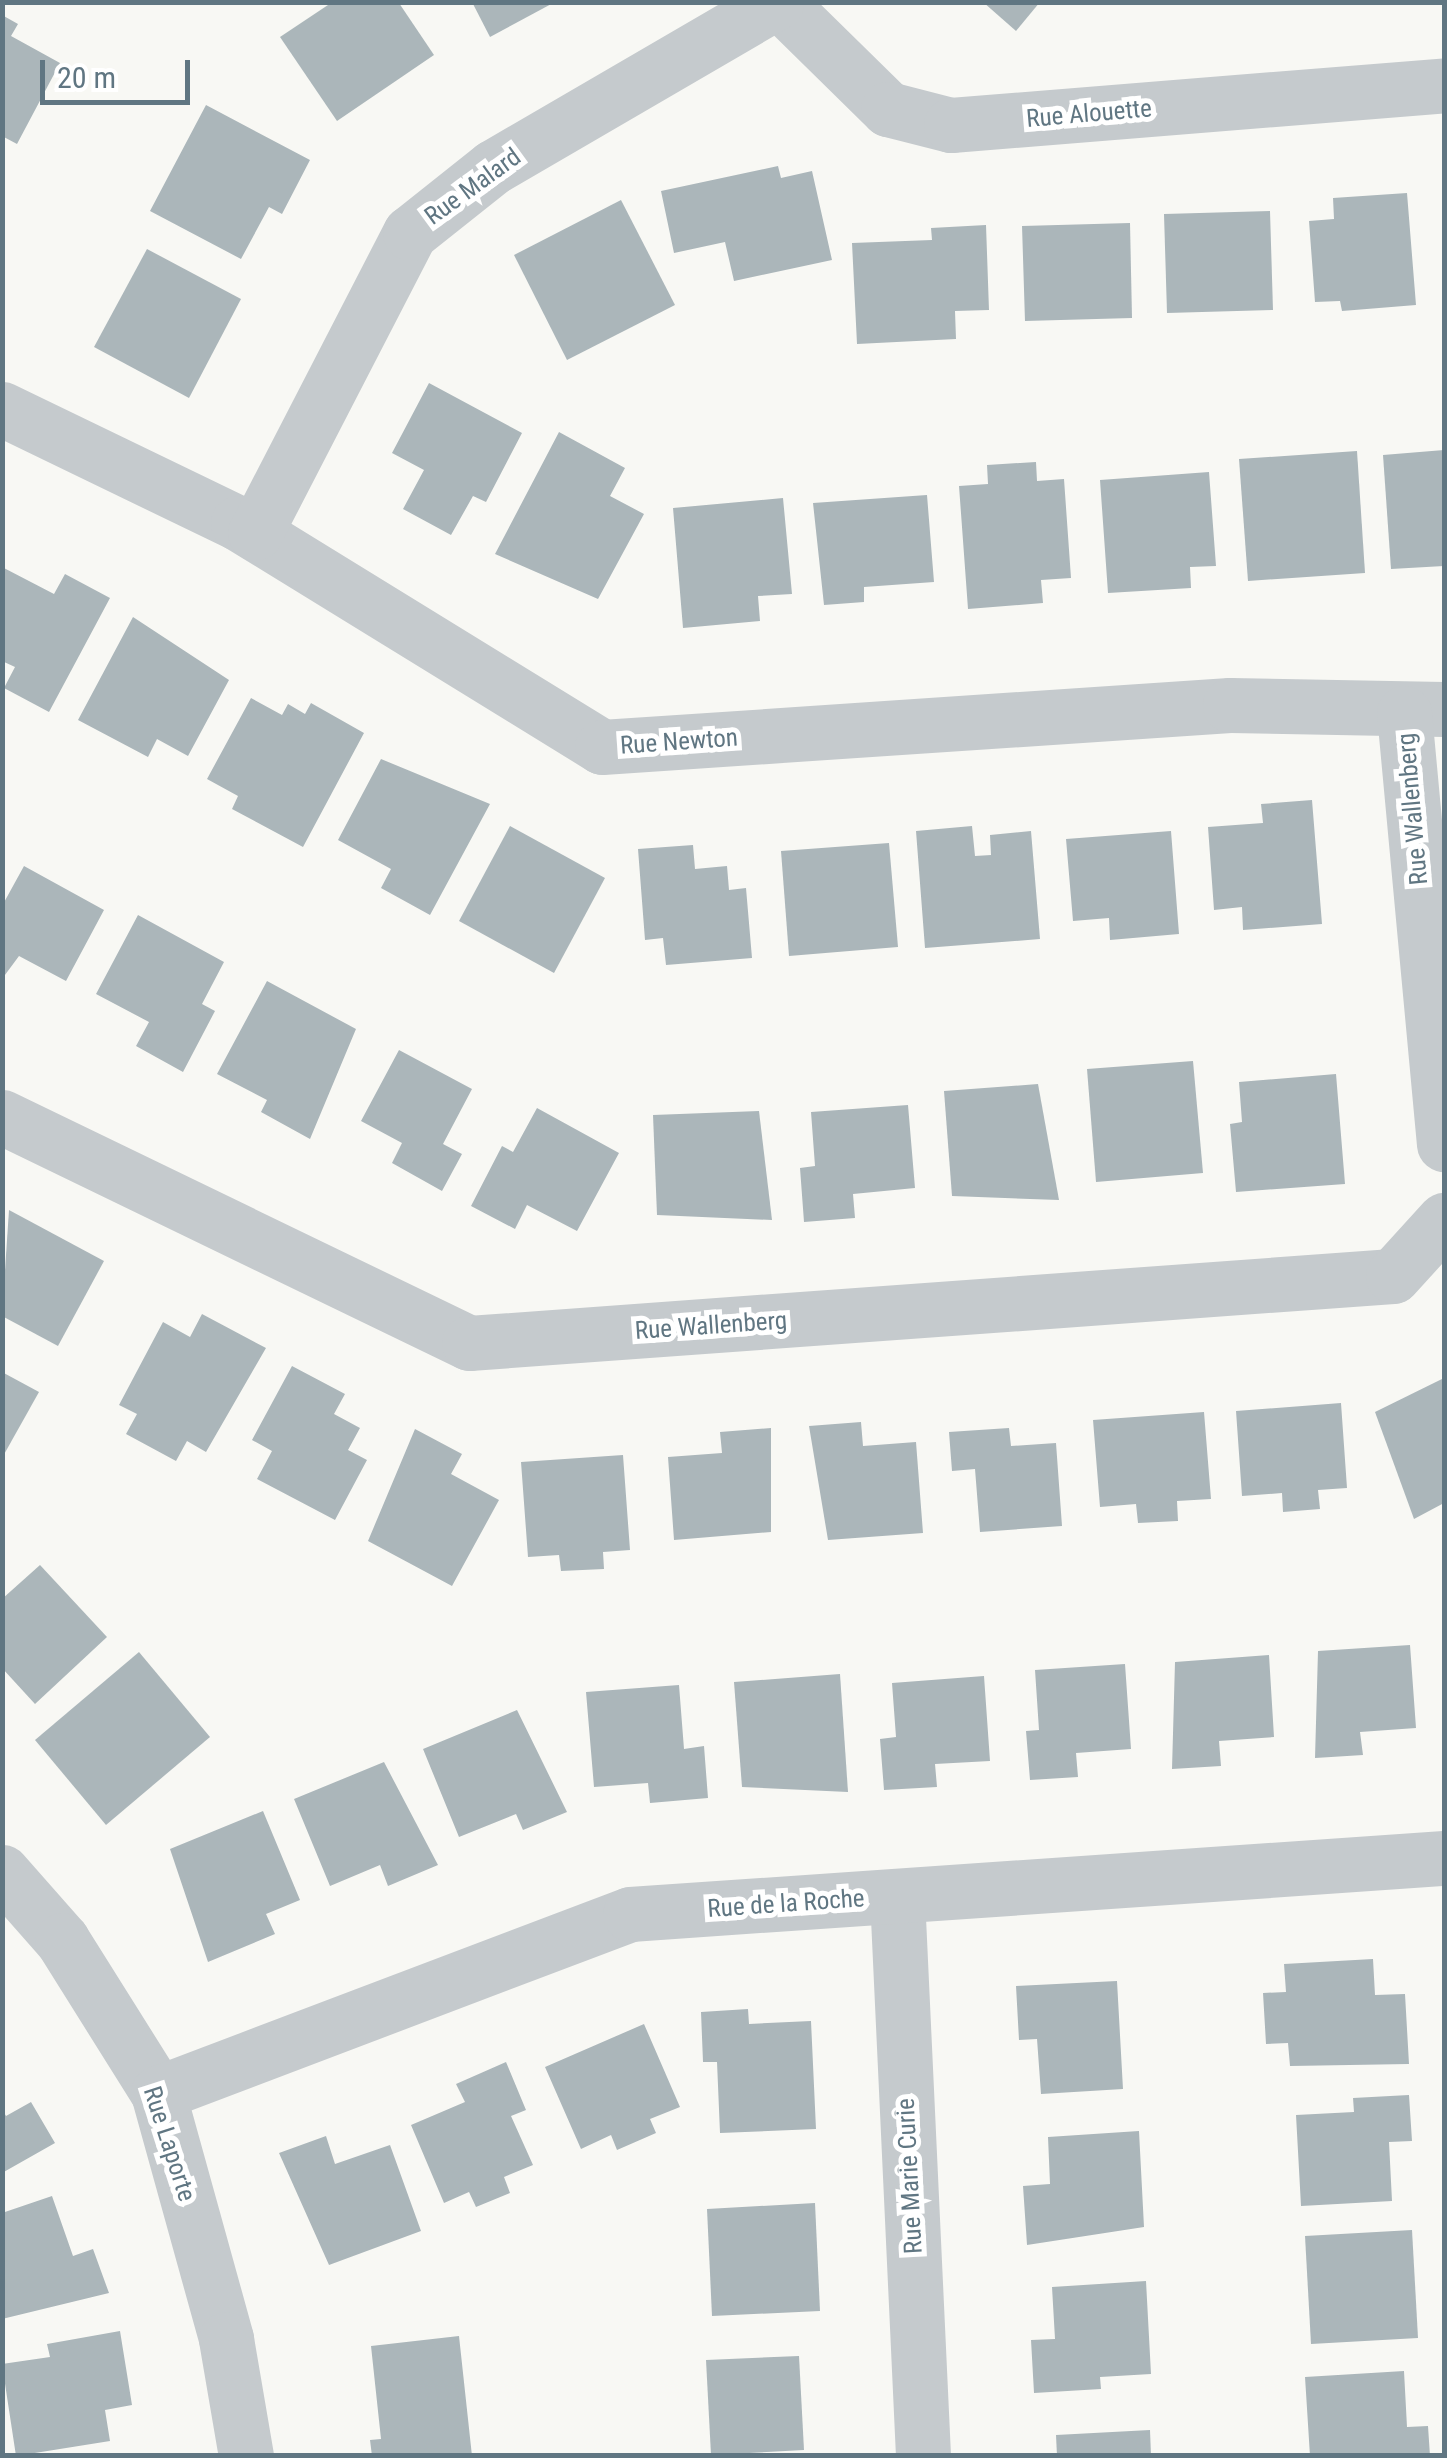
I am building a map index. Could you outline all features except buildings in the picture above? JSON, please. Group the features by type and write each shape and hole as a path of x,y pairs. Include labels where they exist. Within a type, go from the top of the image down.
{"street":[{"name":"Rue Alouette","path":"778,2 888,109 952,125 1444,85"},
{"name":"Rue Malard","path":"255,533 410,233 493,167 778,2"},
{"name":"Rue Newton","path":"2,409 255,533 602,747 1230,705 1424,711"},
{"name":"Rue Wallenberg","path":"1424,711 1444,1144"},
{"name":"Rue Wallenberg","path":"2,1117 469,1344 1393,1276 1444,1220"},
{"name":"Rue de la Roche","path":"158,2093 630,1914 1444,1858"},
{"name":"Rue Laporte","path":"2,1872 62,1940 158,2093 226,2338 246,2456"},
{"name":"Rue Marie Curie","path":"898,1896 923,2456"}]}
